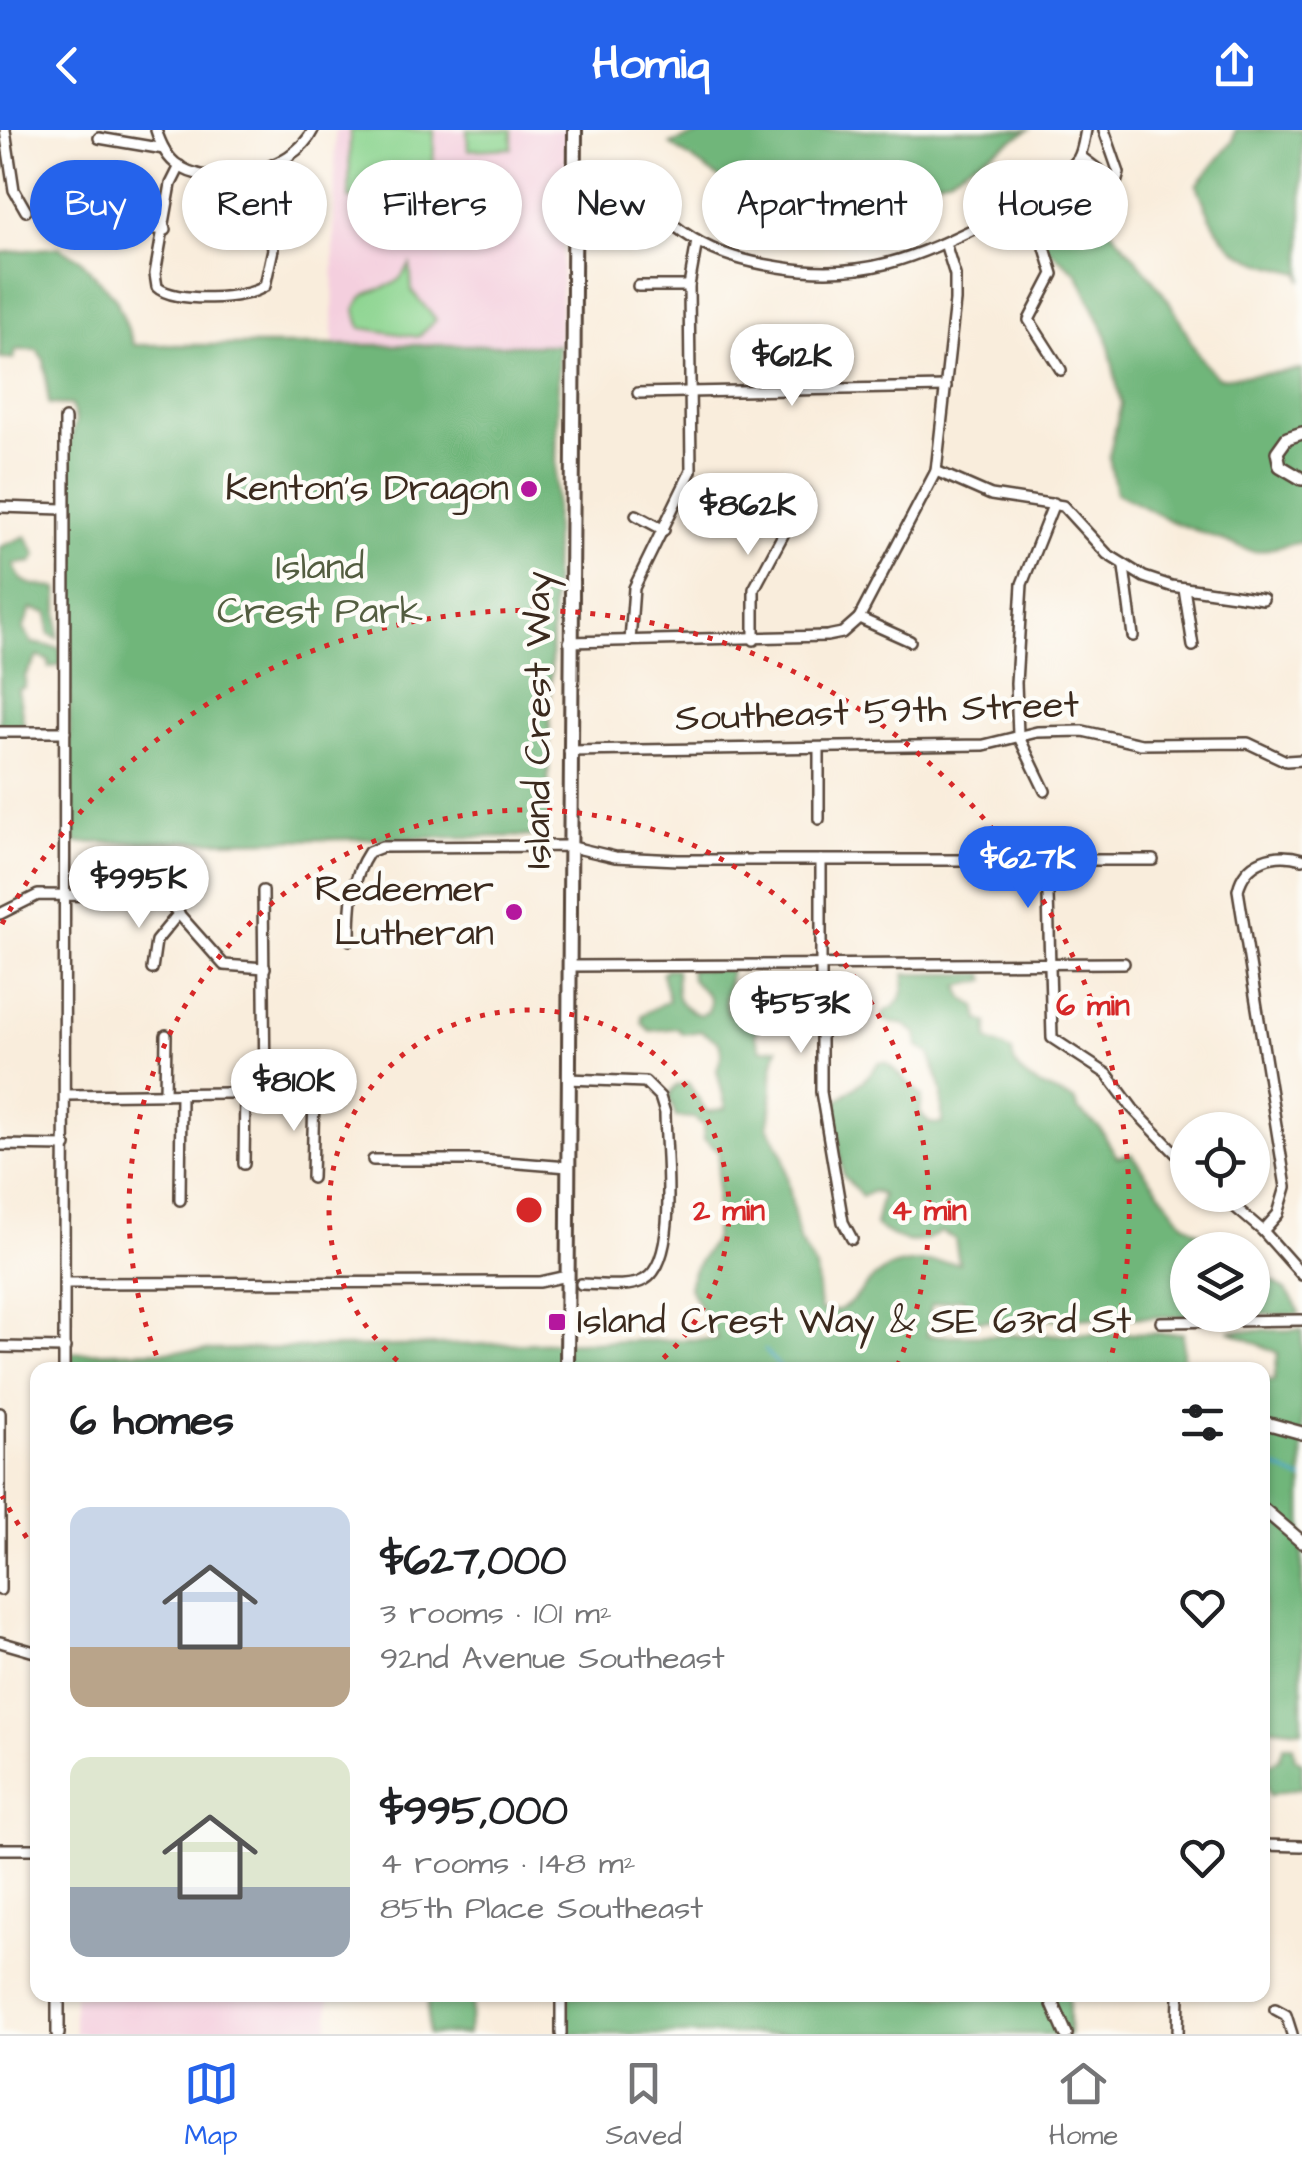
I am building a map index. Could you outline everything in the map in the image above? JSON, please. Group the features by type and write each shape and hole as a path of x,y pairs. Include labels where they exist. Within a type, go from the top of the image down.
{"main road":[{"name":"Island Crest Way","path":"574,160 575,130"},
{"name":"Island Crest Way","path":"567,1362 572,250"}],"street":[{"path":"6,130 14,190 26,211"},
{"path":"156,130 164,149 180,166 171,184 166,230 155,274 157,287 167,296 241,296 258,291 270,276 273,250"},
{"path":"282,160 294,154 313,130"},
{"path":"1075,160 1080,156 1086,130"},
{"path":"1080,156 1116,183 1120,173 1104,130"},
{"path":"99,138 164,149"},
{"path":"682,229 724,254 820,274 870,270 963,234"},
{"path":"162,230 166,230"},
{"path":"630,641 634,588 691,471 689,286 697,241"},
{"path":"569,642 754,640 842,633 859,618 936,471 956,285 945,243"},
{"path":"1046,250 1053,274 1029,320 1061,370"},
{"path":"638,286 689,286"},
{"path":"638,392 946,387"},
{"path":"64,419 64,1362"},
{"path":"1302,433 1287,438 1278,452 1280,466 1302,479"},
{"path":"936,471 991,495 1054,503 1073,513 1098,545 1124,566 1184,588 1263,599"},
{"path":"754,640 754,589 806,492"},
{"path":"1045,791 1018,736 1018,603 1054,503"},
{"path":"0,508 64,509"},
{"path":"636,515 664,530"},
{"path":"1124,566 1132,636"},
{"path":"1184,588 1193,646"},
{"path":"859,618 910,640"},
{"name":"Southeast 59th Street","path":"569,751 984,745 1018,736 1070,730 1141,744 1248,743 1286,761 1302,760"},
{"path":"0,732 65,732"},
{"path":"819,749 819,818"},
{"path":"350,940 354,888 366,856 374,848 568,846 615,857 1153,860"},
{"path":"1263,1231 1278,1214 1286,1188 1238,890 1246,871 1256,862 1285,854 1302,859"},
{"path":"821,860 821,1092 843,1222 852,1239"},
{"path":"1048,860 1047,963 1052,1038 1107,1074 1133,1109 1170,1147"},
{"path":"263,891 264,1092"},
{"path":"0,914 38,894 147,894 162,898 179,913 224,965 266,968"},
{"path":"152,969 156,941 179,913"},
{"path":"569,966 1124,962"},
{"path":"165,1094 166,1035"},
{"path":"568,1079 627,1078 652,1087 665,1113 666,1232 658,1267 638,1283 581,1284"},
{"path":"244,1164 245,1092"},
{"path":"66,1096 314,1092 312,1178"},
{"path":"180,1200 181,1094"},
{"path":"0,1145 66,1146"},
{"path":"372,1160 480,1160 568,1167"},
{"path":"1241,1212 1302,1275"},
{"path":"66,1283 540,1282 567,1276"},
{"path":"1161,1322 1302,1320"},
{"path":"0,1347 65,1348"},
{"path":"0,1590 1,1413"},
{"path":"1270,1424 1302,1433"},
{"path":"1270,1515 1302,1542"},
{"path":"0,1642 30,1651"},
{"path":"1270,1845 1302,1846"},
{"path":"0,1849 30,1849"},
{"path":"58,2002 58,2034"},
{"path":"561,2002 561,2034"},
{"path":"1053,2002 1066,2034"},
{"path":"1178,2034 1179,2002"},
{"path":"1275,2009 1286,2015 1292,2034"}],"shaded area":[{"path":"335,130 568,130 567,160 542,160 542,250 563,250 559,345 333,345"},
{"path":"74,2002 329,2002 329,2034 74,2034"}],"green space":[{"path":"350,130 434,130 434,160 350,160"},
{"path":"467,130 512,130 512,148 468,150"},
{"path":"710,130 1029,130 978,160 963,160 963,169 943,179 943,160 702,160 702,166 670,144"},
{"path":"1235,130 1302,130 1302,281 1300,273 1259,262 1233,247 1206,207 1197,185 1233,141"},
{"name":"Island Crest Park","path":"64,250 80,259 116,299 134,345 559,345 547,836 75,843 70,794 68,449 76,420 71,405 49,404 44,360 37,350 16,350 14,359 0,358 0,253"},
{"path":"1049,250 1128,250 1175,310 1196,351 1219,378 1302,370 1302,542 1254,552 1171,521 1116,493 1109,457 1121,404 1107,337 1077,273"},
{"path":"410,265 412,291 436,320 418,337 361,328 355,310 362,298 396,283"},
{"path":"26,536 36,555 32,562 14,564 25,582 58,589 58,638 49,634 48,613 31,609 23,629 32,643 60,648 61,665 49,668 49,661 38,656 25,676 25,687 18,690 24,726 0,726 0,547"},
{"path":"666,969 676,969 679,1000 699,1015 708,1012 710,1000 691,978 690,969 731,970 725,1001 728,1013 758,1017 757,1001 767,989 788,1018 807,1016 808,1024 760,1026 755,1034 761,1050 778,1048 768,1126 783,1155 799,1240 816,1269 820,1310 831,1311 847,1306 871,1280 897,1265 959,1263 955,1239 941,1232 915,1242 892,1236 875,1225 882,1195 873,1191 862,1197 843,1175 833,1107 878,1063 886,1062 922,1096 920,1113 930,1123 942,1124 942,1091 930,1054 918,1047 917,1034 905,1025 883,1020 884,1012 901,997 905,974 984,974 986,980 959,986 964,999 976,1006 979,1020 988,1023 988,1040 1012,1052 1014,1062 1026,1077 1074,1100 1078,1110 1100,1128 1117,1157 1131,1154 1170,1205 1170,1212 1175,1212 1198,1232 1170,1232 1170,1317 973,1321 972,1311 962,1298 931,1305 927,1336 1183,1333 1183,1362 71,1362 71,1353 718,1339 689,1287 693,1271 714,1239 719,1152 704,1139 703,1125 694,1118 676,1117 669,1096 676,1086 688,1083 707,1112 726,1108 717,1070 722,1054 719,1042 701,1031 650,1031 642,1023 642,1015 669,1000 662,974"},
{"path":"1270,1279 1287,1292 1299,1314 1270,1315"},
{"path":"1302,1330 1302,1730 1270,1727 1270,1381 1274,1381 1278,1353 1231,1332"},
{"path":"1284,1745 1293,1745 1295,1758 1302,1762 1302,1787 1270,1795 1270,1764 1279,1759"},
{"path":"428,2002 473,2002 468,2034 428,2034"},
{"path":"568,2002 1069,2002 1069,2034 568,2034"}],"waterway":[{"path":"765,1350 775,1362"},
{"path":"1270,1465 1302,1480"}],"place":[{"name":"Kenton's Dragon","path":"529,489"},
{"name":"Redeemer Lutheran","path":"514,912"},
{"name":"Island Crest Way & SE 63rd St","path":"557,1322"}]}
